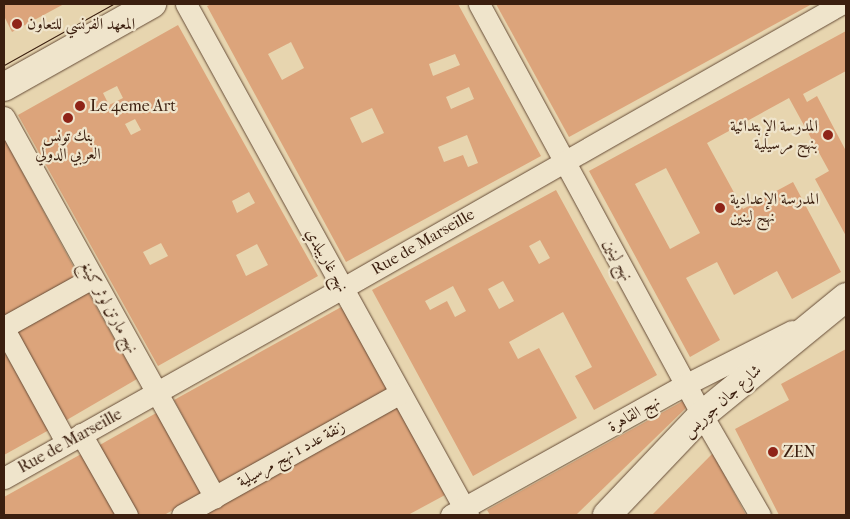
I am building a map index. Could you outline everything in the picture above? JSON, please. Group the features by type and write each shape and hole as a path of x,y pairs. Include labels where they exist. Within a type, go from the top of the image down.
{"main road":[{"path":"5,84 152,4"},
{"name":"شارع جان جوريس","path":"607,515 702,415 846,297"}],"street":[{"name":"نهج غاريبلدي","path":"186,4 400,393 461,513"},
{"name":"نهج لينين","path":"479,4 702,415 760,515"},
{"name":"Rue de Marseille","path":"4,478 343,288 840,4"},
{"name":"نهج مارتن لوثر كينغ","path":"4,117 214,497"},
{"path":"92,278 4,328 73,438 127,515"},
{"name":"نهج القاهرة","path":"461,513 686,385 819,318"},
{"name":"زنقة عدد 1 نهج مرسيلية","path":"182,515 400,393"}],"building":[{"name":"المعهد الفرنسي للتعاون","path":"4,4 64,4 12,32 4,16"},
{"path":"212,4 458,4 541,156 346,262 207,6","holes":["291,42 304,68 282,80 268,54","455,54 460,65 433,76 429,64","469,87 474,99 451,109 446,97","372,108 384,133 362,143 350,118","467,135 478,163 468,167 463,155 444,162 438,147"]},
{"path":"496,4 812,4 569,137"},
{"path":"178,25 318,276 158,366 18,115","holes":["117,86 123,98 109,105 103,93","135,119 141,130 131,135 125,124","249,192 255,203 237,213 232,201","161,243 168,256 150,265 143,252","257,244 268,265 246,276 236,255"]},
{"name":"المدرسة الإعدادية نهج لينين","path":"846,31 846,71 803,94 807,102 817,96 846,151 846,236 815,179 829,171 789,98 707,143 743,209 793,182 841,272 792,299 777,271 734,295 717,262 686,278 720,340 690,357 589,171","holes":["666,168 700,233 670,249 635,184"]},
{"path":"4,138 78,275 4,316"},
{"path":"556,190 657,375 594,410 575,376 592,367 563,312 509,342 518,359 539,348 577,418 473,476 372,290","holes":["540,240 550,258 539,264 529,246","503,281 514,301 499,309 488,289","453,286 466,311 455,317 447,301 430,310 425,301"]},
{"path":"88,292 137,379 65,421 15,333"},
{"path":"343,306 390,390 220,484 174,400"},
{"path":"846,349 846,515 779,515 735,429 789,400 781,384"},
{"path":"4,351 49,430 4,455"},
{"path":"683,401 687,407 576,515 490,515 487,510"},
{"path":"396,404 445,495 408,515 206,515 204,512"},
{"path":"158,412 203,494 164,515 137,515 98,446"},
{"path":"83,453 118,515 4,515 4,497"},
{"path":"713,453 746,515 652,515"}],"tram line":[{"path":"4,65 113,4"}],"place":[{"name":"المعهد الفرنسي للتعاون","path":"17,24"},
{"name":"Le 4eme Art","path":"80,106"},
{"name":"بنك تونس العربي الدولي","path":"68,118"},
{"name":"المدرسة الإبتدائية بنهج مرسيلية","path":"828,135"},
{"name":"المدرسة الإعدادية نهج لينين","path":"720,208"},
{"name":"ZEN","path":"773,452"}]}
